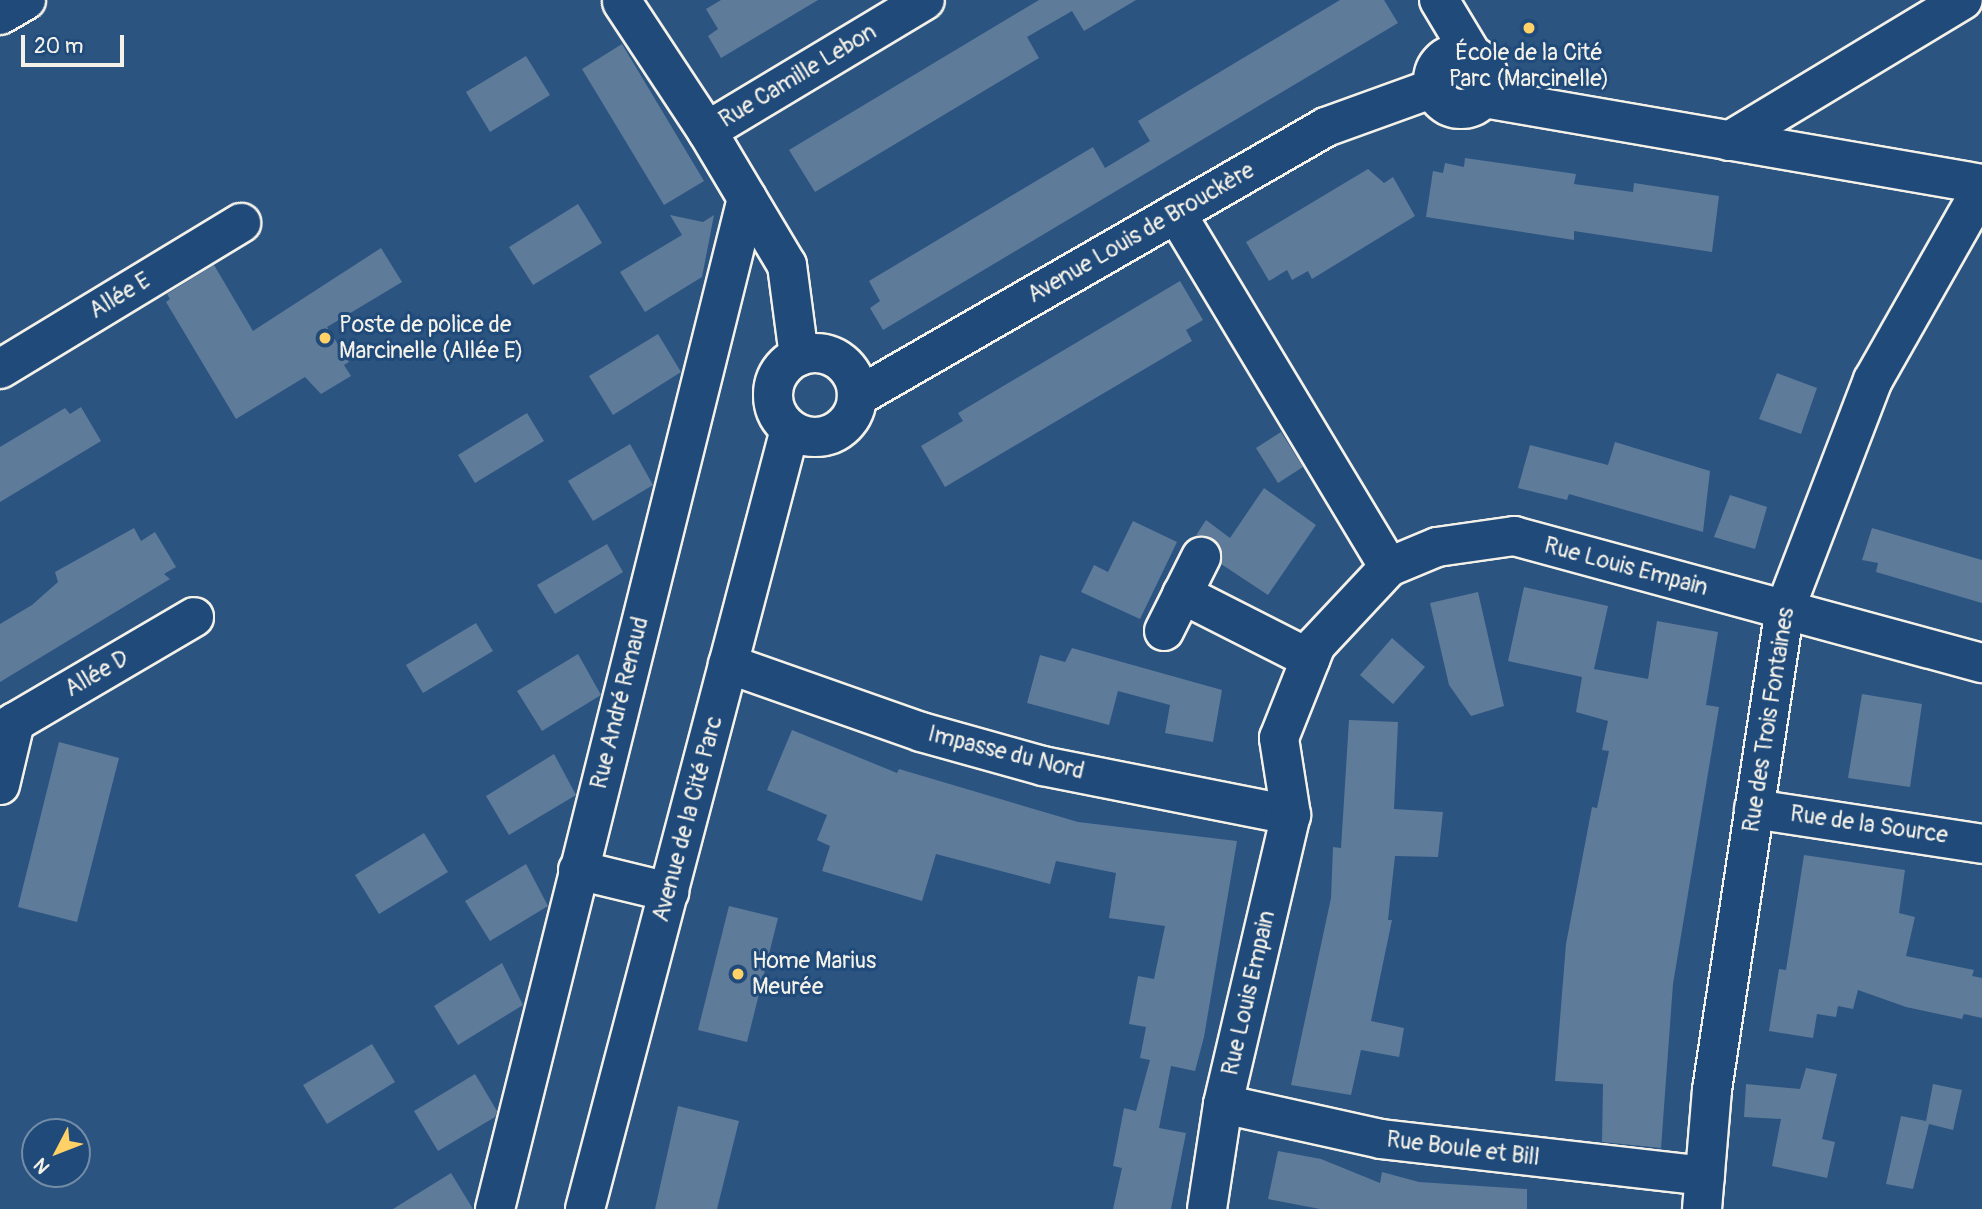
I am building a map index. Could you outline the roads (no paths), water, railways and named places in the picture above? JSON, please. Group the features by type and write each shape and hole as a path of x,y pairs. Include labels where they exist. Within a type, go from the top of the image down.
{"street":[{"path":"0,15 26,0"},
{"name":"Rue Camille Lebon","path":"707,131 925,0"},
{"path":"1439,0 1472,55 1488,71 1484,98"},
{"path":"1729,141 1963,0"},
{"name":"Rue Camille Lebon","path":"622,2 707,131 787,265 799,356"},
{"path":"1472,55 1457,53 1443,59 1434,72 1434,88 1450,106 1462,108 1484,98 1982,186"},
{"name":"Avenue Louis de Brouckère","path":"856,397 1326,127 1434,88"},
{"name":"Rue des Trois Fontaines","path":"1703,1192 1712,1090 1784,609 1873,380 1982,186"},
{"name":"Rue André Renaud","path":"495,1209 747,198"},
{"path":"1176,213 1389,567"},
{"name":"Allée E","path":"0,369 241,223"},
{"path":"813,353 839,361 852,377 856,397 848,421 838,430 814,437 790,429 775,409 773,396 779,372 799,356 813,353"},
{"name":"Avenue de la Cité Parc","path":"586,1209 790,429"},
{"name":"Rue Louis Empain","path":"1207,1209 1223,1104 1291,815 1279,738 1316,645 1389,567 1437,547 1514,536 1982,663"},
{"path":"1164,631 1201,557"},
{"path":"1182,594 1310,659"},
{"name":"Allée D","path":"8,727 194,617"},
{"name":"Impasse du Nord","path":"728,664 922,732 1043,766 1291,815"},
{"path":"0,785 8,727"},
{"name":"Rue de la Source","path":"1754,808 1982,844"},
{"path":"578,870 669,892"},
{"name":"Rue Boule et Bill","path":"1223,1104 1381,1139 1703,1192"}],"place":[{"name":"École de la Cité Parc (Marcinelle)","path":"1529,28"},
{"name":"Poste de police de Marcinelle (Allée E)","path":"325,338"},
{"name":"Home Marius Meurée","path":"738,974"}]}
